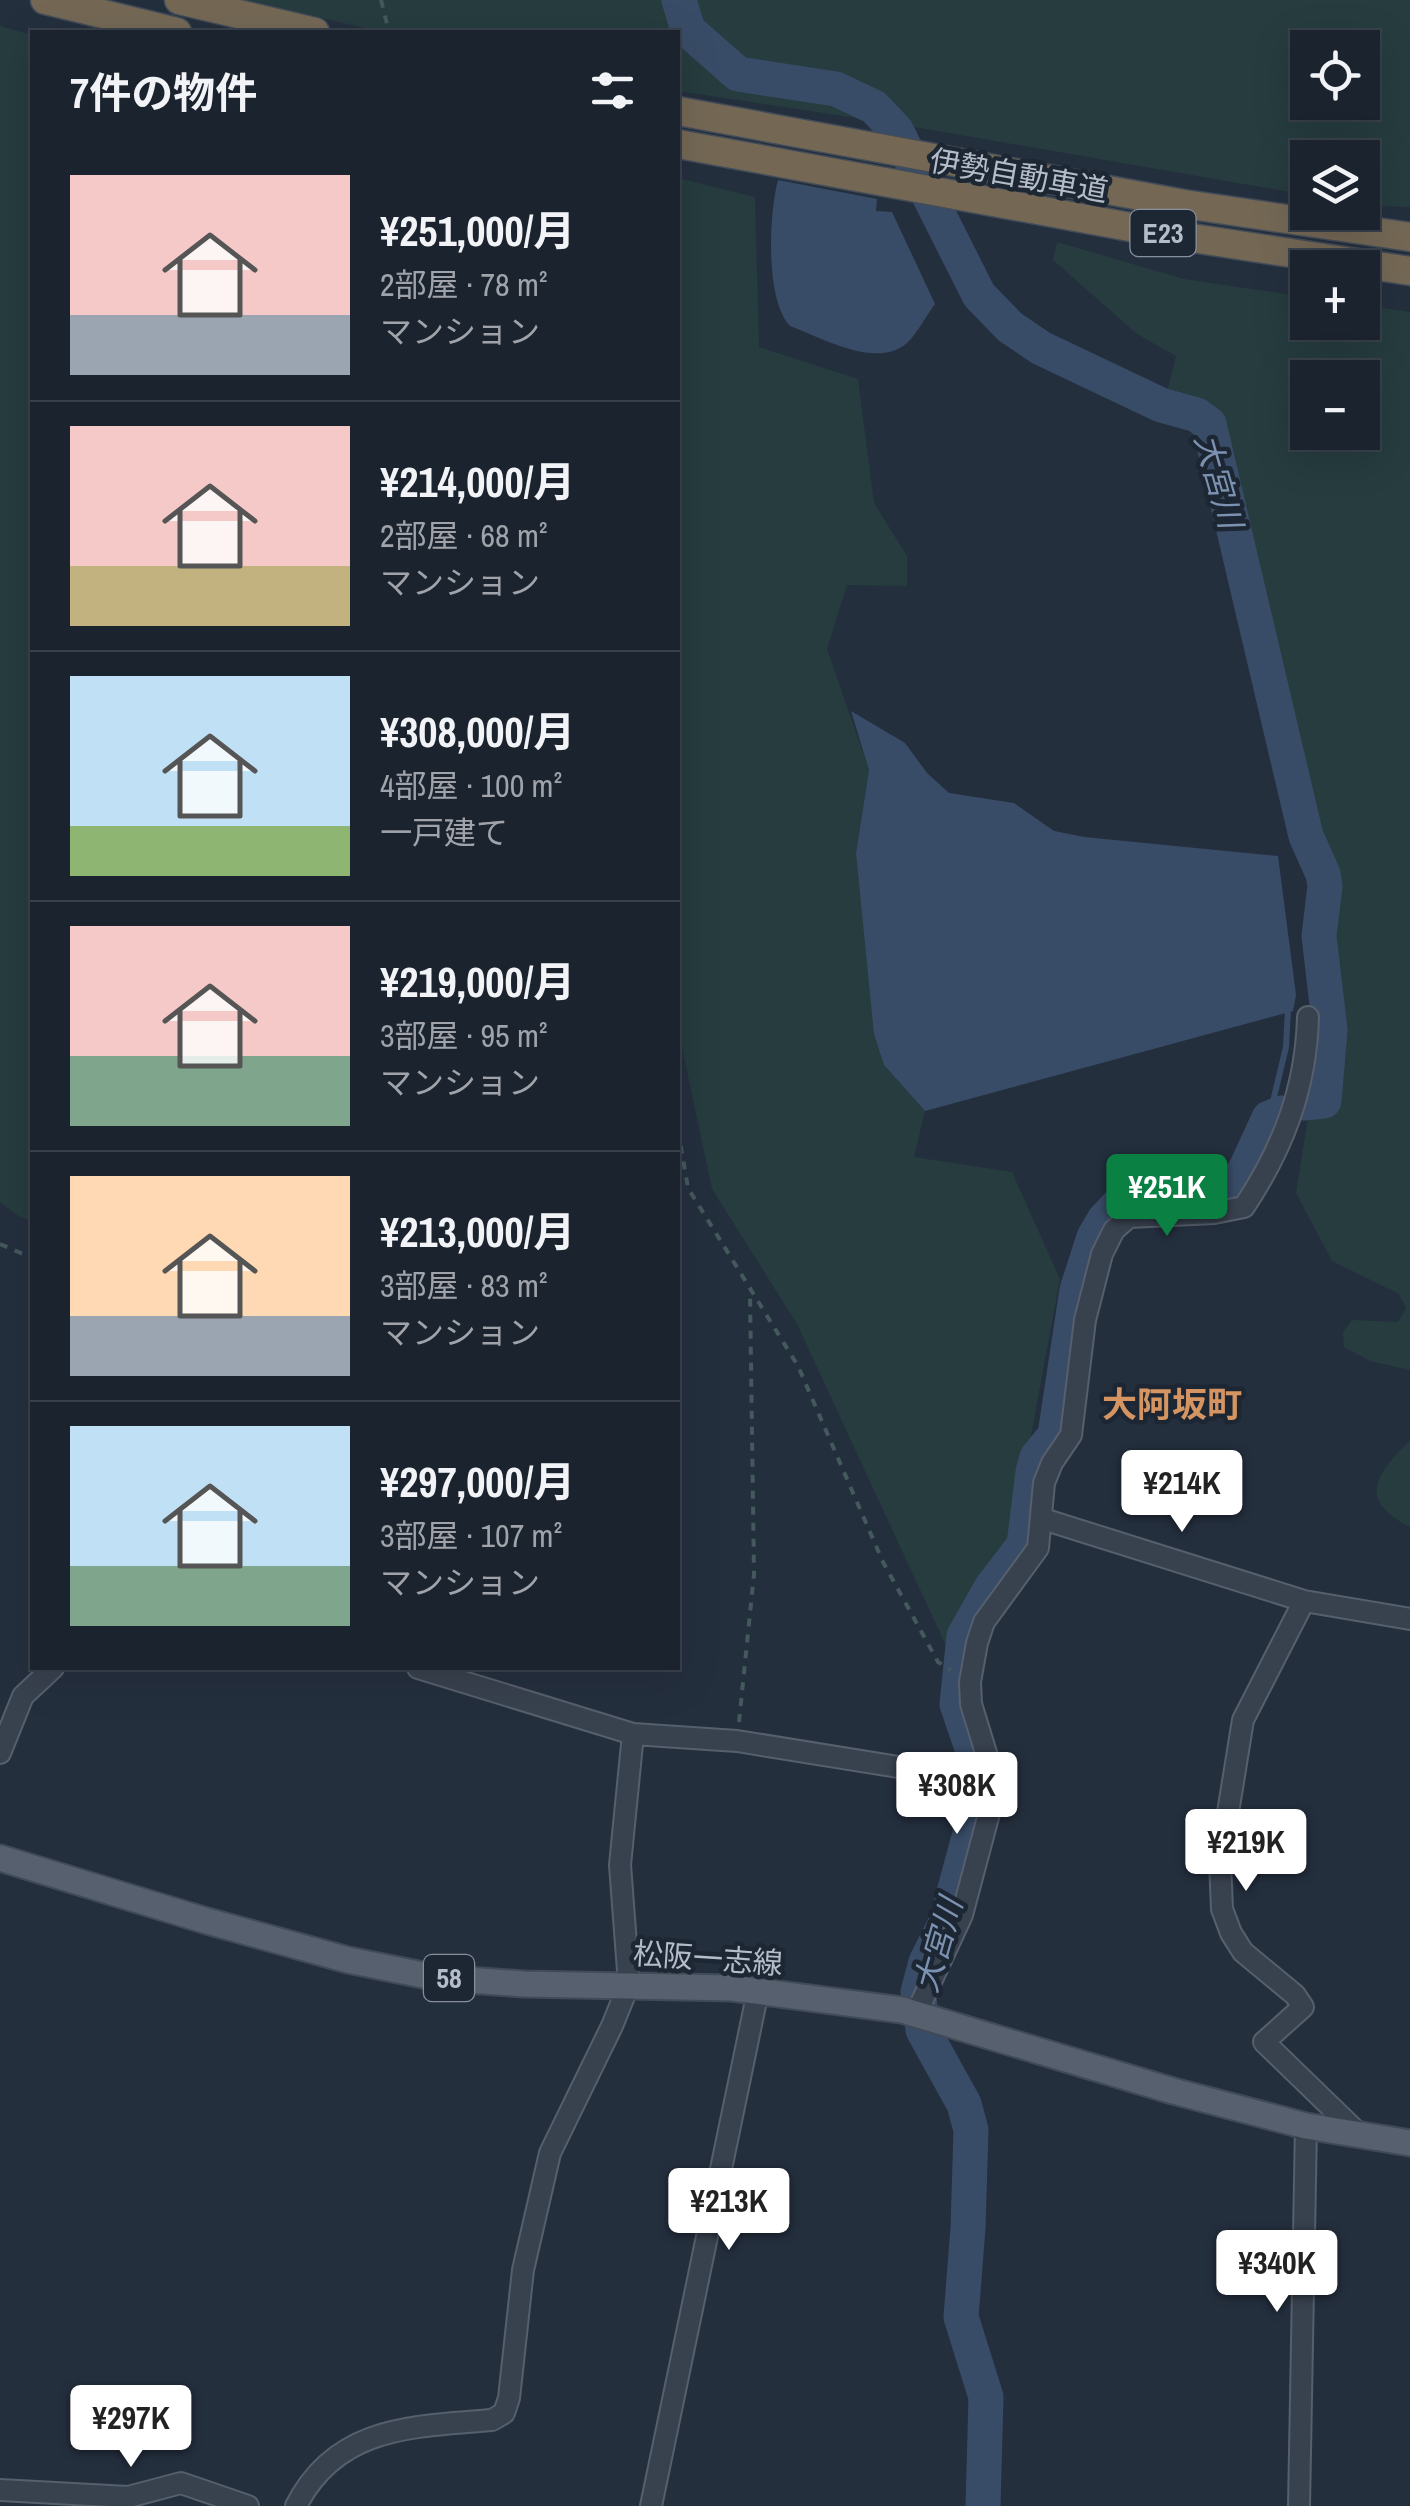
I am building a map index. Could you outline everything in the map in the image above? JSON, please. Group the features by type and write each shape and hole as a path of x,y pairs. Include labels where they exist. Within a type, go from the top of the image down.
{"highway":[{"path":"45,0 169,30"},
{"path":"179,0 307,30"},
{"name":"伊勢自動車道","path":"680,111 996,170 1410,237"},
{"name":"伊勢自動車道","path":"680,144 990,203 1410,271"}],"main road":[{"name":"松阪一志線","path":"0,1858 207,1922 348,1960 438,1978 758,1990 922,2010 1173,2092 1306,2126 1410,2143"}],"street":[{"path":"922,2010 940,1958 962,1915 992,1806 964,1678 984,1622 1033,1559 1048,1474 1070,1435 1078,1358 1102,1254 1114,1230 1129,1216 1214,1213 1244,1207 1264,1176 1292,1116 1308,1017"},
{"path":"1043,1519 1304,1601 1410,1620"},
{"path":"1304,1601 1244,1720 1220,1862 1222,1909 1244,1952 1295,1995 1303,2007 1264,2042 1360,2135"},
{"path":"0,1753 23,1696 51,1670"},
{"path":"425,1670 633,1734 737,1741 987,1779"},
{"path":"296,2506 330,2463 358,2441 395,2428 492,2420 504,2412 509,2398 523,2270 550,2154 629,1984 620,1865 633,1734"},
{"path":"651,2506 758,1990"},
{"path":"1299,2506 1306,2126"},
{"path":"0,2490 128,2496 181,2483 248,2506"}],"path":[{"path":"380,0 388,30"},
{"path":"680,1142 688,1188 798,1366 883,1562 938,1662 964,1678"},
{"path":"0,1244 30,1257"},
{"path":"737,1741 754,1574 750,1287"}],"green space":[{"path":"243,0 1410,0 1410,207 1380,206 1380,140 1290,140 1290,192 903,125 680,91 680,30 373,30"},
{"path":"0,26 30,34 30,1221 0,1202"},
{"path":"680,178 755,197 759,347 858,379 874,503 907,556 907,586 847,585 827,649 869,770 856,853 884,1065 925,1111 914,1157 1012,1172 1060,1279 1010,1549 948,1650 797,1324 712,1189 680,1038"},
{"path":"1057,242 1184,279 1290,295 1290,340 1380,340 1380,308 1410,312 1410,1370 1370,1361 1344,1347 1343,1332 1352,1320 1398,1322 1406,1308 1399,1294 1332,1261 1296,1193 1322,1029 1329,958 1329,879 1314,799 1233,553 1200,426 1165,400 1176,356 1137,334 1053,260"},
{"path":"1410,1440 1410,1527 1382,1506 1377,1486 1388,1464"}],"water":[{"path":"778,180 877,199 876,211 892,212 935,304 906,344 893,351 863,352 790,326 776,297 771,256"},
{"path":"851,711 905,743 927,773 949,793 1014,803 1054,831 1278,856 1296,995 1293,1011 925,1111 884,1065 874,1034 856,853 869,770"}],"waterway":[{"name":"大宮川","path":"679,0 688,30 738,74 836,89 874,107 896,130 979,295 1010,327 1041,348 1161,405 1197,415 1209,424 1306,836 1325,886 1319,936 1330,1030 1324,1101 1304,1103"},
{"path":"1269,1118 1286,1047 1288,1009"},
{"name":"大宮川","path":"983,2506 986,2397 961,2317 971,2130 964,2104 923,2030 918,1992 926,1962 946,1922 982,1789 957,1704 964,1636 991,1588 1024,1545 1037,1457 1055,1435 1077,1290 1094,1237 1104,1220 1118,1205 1142,1196 1229,1193 1245,1170 1269,1118 1282,1113"}],"district":[{"name":"大阿坂町","path":"1172,1404"}]}
